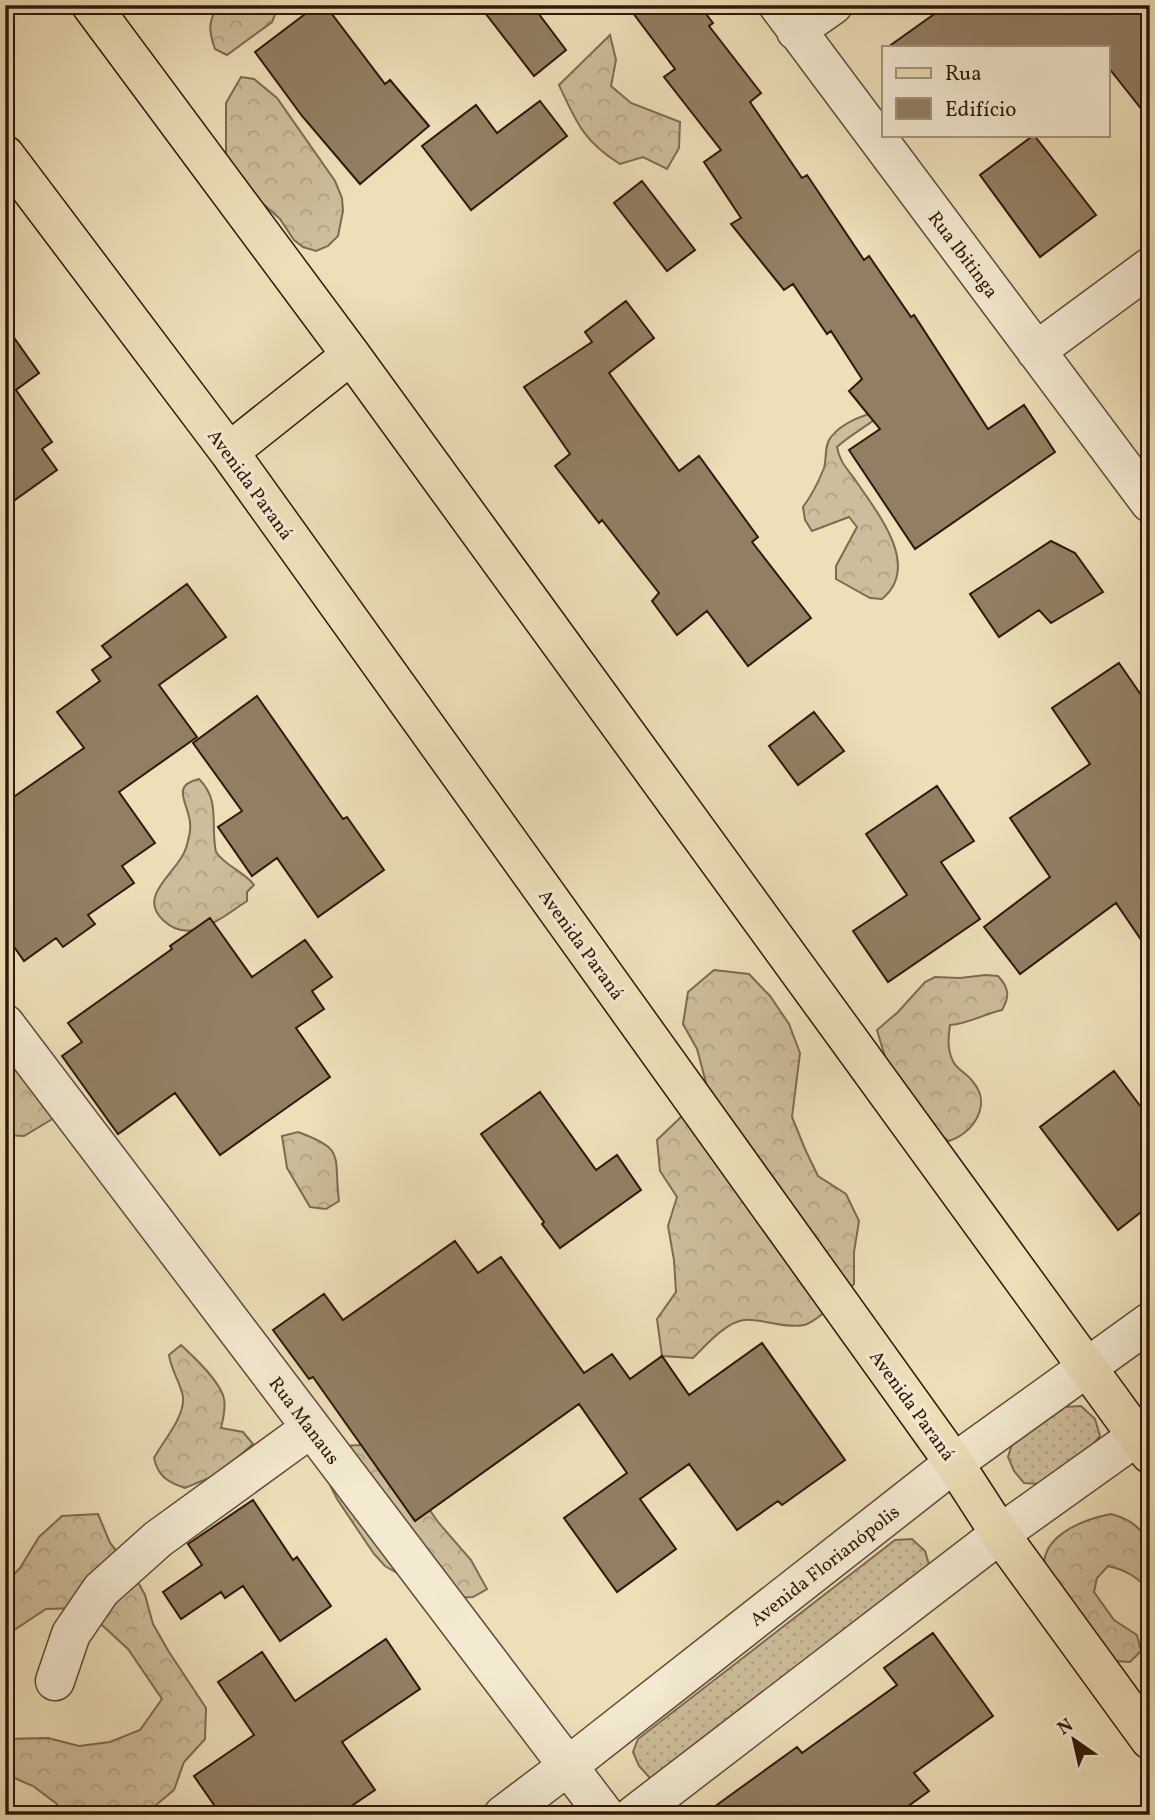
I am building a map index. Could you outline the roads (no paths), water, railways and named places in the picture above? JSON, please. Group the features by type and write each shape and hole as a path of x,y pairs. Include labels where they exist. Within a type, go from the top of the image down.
{"main road":[{"path":"91,5 351,355 1086,1367 1146,1439"},
{"name":"Avenida Paraná","path":"5,155 229,452 954,1463 1000,1534 1150,1740"},
{"path":"229,452 351,355"}],"street":[{"path":"787,18 833,5"},
{"name":"Rua Ibitinga","path":"787,18 1150,503"},
{"path":"1036,351 1150,267"},
{"name":"Rua Manaus","path":"5,1024 605,1815"},
{"name":"Avenida Florianópolis","path":"503,1815 954,1463 1150,1322"},
{"path":"55,1681 71,1634 102,1590 158,1539 311,1428"},
{"path":"634,1815 1000,1534 1146,1439"}]}
